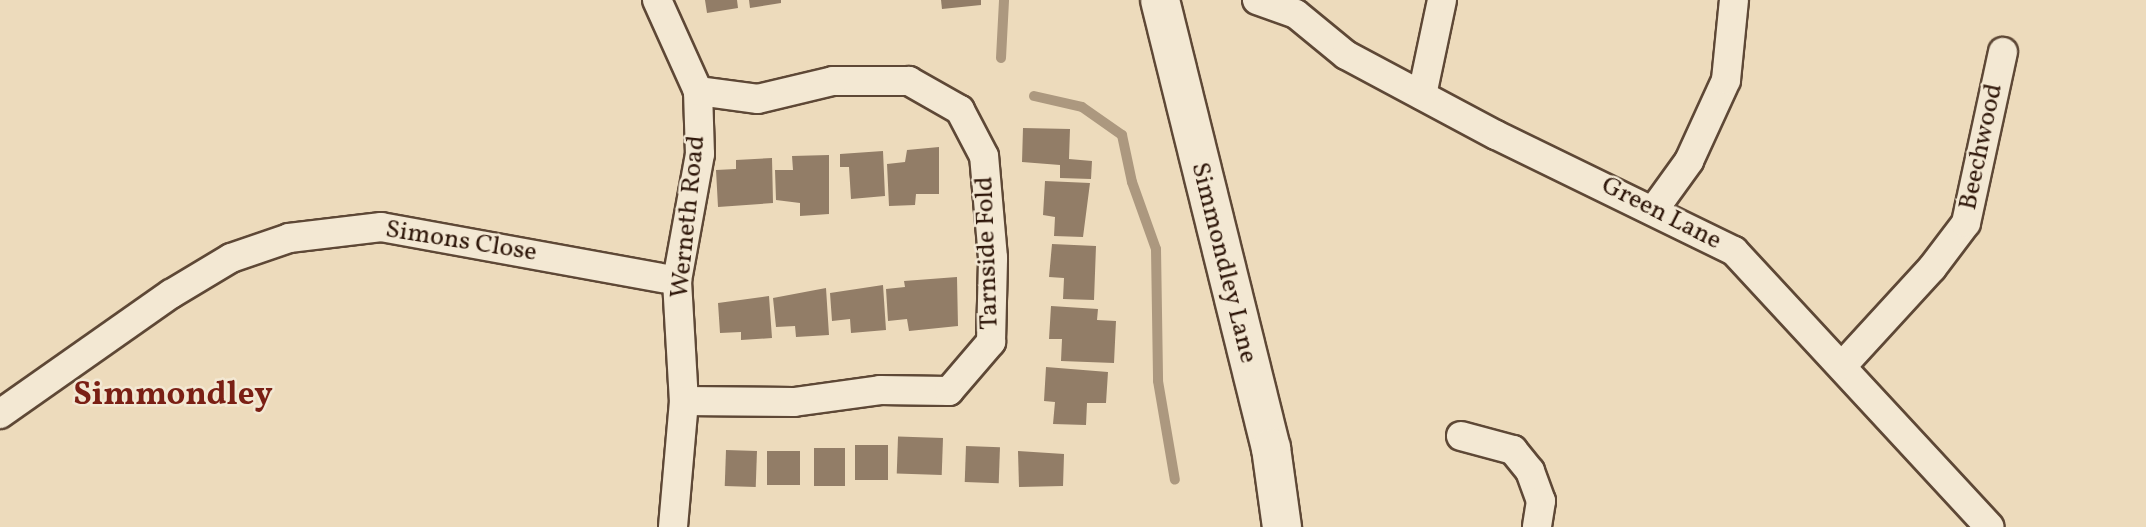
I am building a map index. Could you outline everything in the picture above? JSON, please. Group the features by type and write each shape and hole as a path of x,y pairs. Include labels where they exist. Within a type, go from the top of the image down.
{"street":[{"name":"Werneth Road","path":"657,0 698,91 700,154 677,281 684,401 673,527"},
{"name":"Simmondley Lane","path":"1160,0 1271,448 1282,527"},
{"name":"Green Lane","path":"1257,0 1296,14 1346,55 1422,95 1734,251 1843,365 1990,527"},
{"path":"1422,95 1442,0"},
{"path":"1653,211 1689,161 1726,80 1734,0"},
{"name":"Beechwood","path":"1843,365 1932,268 1966,223 2003,52"},
{"name":"Tarnside Fold","path":"684,401 794,402 880,390 949,391 992,342 993,258 985,156 960,110 909,81 834,81 758,99 698,91"},
{"name":"Simons Close","path":"0,414 171,294 231,258 289,237 380,227 677,281"},
{"path":"1461,436 1513,450 1530,471 1541,501 1536,527"}],"building":[{"path":"705,0 737,0 738,8 707,13"},
{"path":"749,0 781,0 781,3 750,8"},
{"path":"941,0 981,0 981,5 942,9"},
{"path":"1023,128 1070,129 1069,159 1092,161 1091,179 1060,178 1060,165 1022,162"},
{"path":"939,147 939,194 916,194 915,205 889,206 887,164 905,162 907,150"},
{"path":"883,151 885,196 851,199 849,167 840,167 840,154"},
{"path":"829,155 829,214 800,216 800,203 776,200 775,170 793,170 792,156"},
{"path":"772,158 773,203 718,207 716,170 736,169 736,160"},
{"path":"1045,181 1090,183 1083,237 1054,236 1055,217 1043,215"},
{"path":"1052,244 1096,246 1094,300 1063,299 1064,278 1049,277"},
{"path":"957,277 958,326 909,331 907,319 888,321 886,289 905,287 904,281"},
{"path":"883,285 886,330 851,333 850,319 832,321 830,293"},
{"path":"826,288 829,335 796,337 795,326 776,327 773,298"},
{"path":"769,296 772,338 741,340 741,332 720,333 718,303"},
{"path":"1051,306 1098,309 1097,320 1116,321 1114,363 1061,361 1062,339 1049,339"},
{"path":"1046,367 1108,372 1106,403 1087,403 1086,425 1053,424 1055,402 1044,401"},
{"path":"898,436 943,438 942,475 897,473"},
{"path":"855,445 888,445 888,480 855,480"},
{"path":"966,446 1000,447 999,483 965,482"},
{"path":"814,448 845,448 845,486 814,486"},
{"path":"726,450 757,451 756,487 725,486"},
{"path":"767,451 800,451 800,485 767,485"},
{"path":"1018,451 1064,454 1063,486 1019,487"}],"waterway":[{"path":"1001,58 1004,0"},
{"path":"1034,96 1082,107 1122,135 1132,182 1156,249 1158,381 1175,480"}],"district":[{"name":"Simmondley","path":"173,397"}]}
